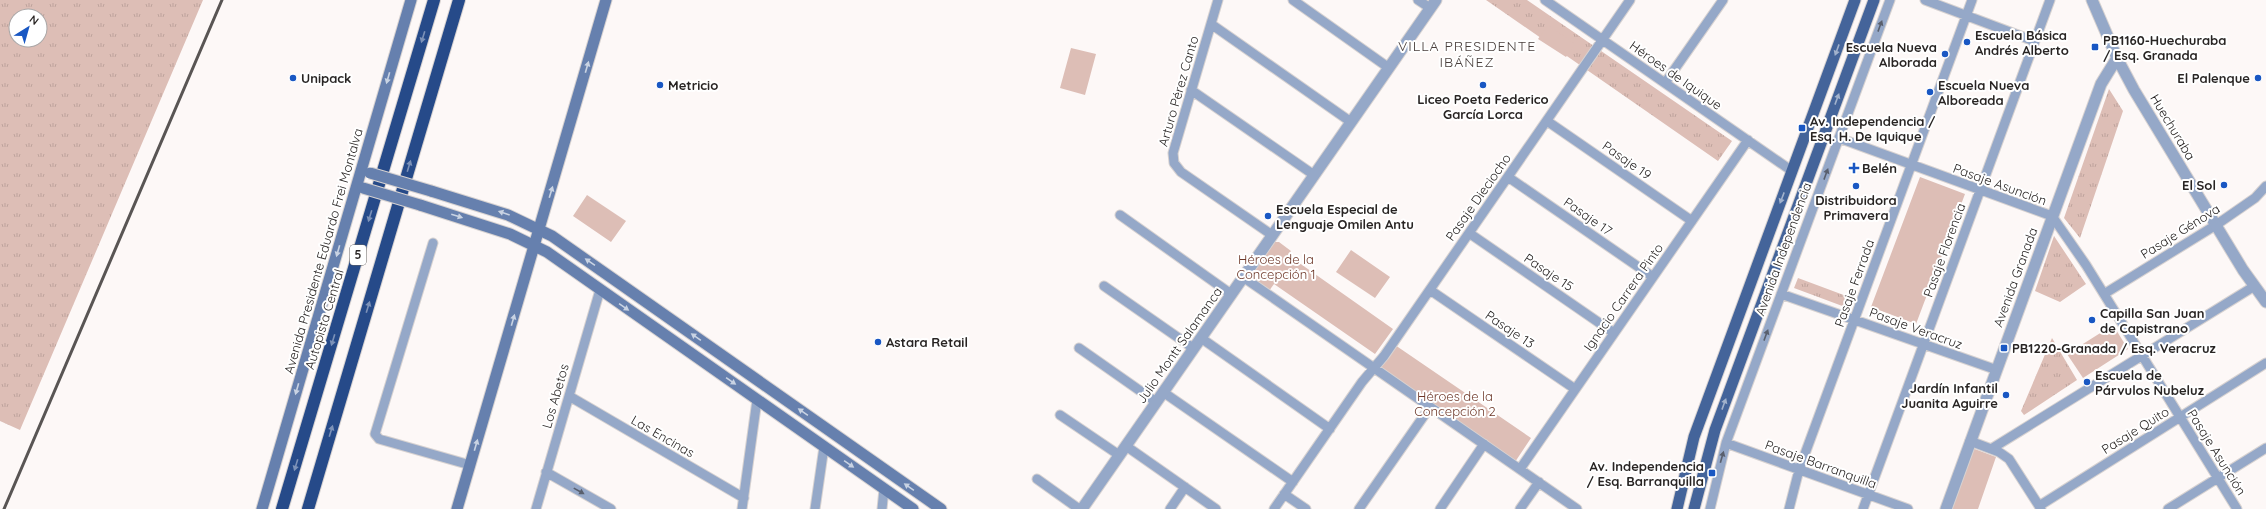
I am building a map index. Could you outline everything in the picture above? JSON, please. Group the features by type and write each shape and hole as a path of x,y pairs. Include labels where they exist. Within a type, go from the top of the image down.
{"highway":[{"name":"Autopista Central","path":"282,509 434,0"},
{"name":"5","path":"308,509 459,0"}],"main road":[{"name":"Avenida Presidente Eduardo Frei Montalva","path":"262,509 366,171 411,0"},
{"path":"457,509 606,0"},
{"name":"Avenida Independencia","path":"1677,509 1694,437 1855,0"},
{"name":"Avenida Independencia","path":"1694,509 1715,430 1874,0"},
{"path":"366,171 508,215 540,229 941,509"},
{"path":"360,187 483,224 535,245 913,509"},
{"path":"712,368 721,355"}],"street":[{"name":"Arturo Pérez Canto","path":"1218,0 1173,153 1175,167 1272,235"},
{"path":"1293,0 1389,68"},
{"path":"1418,0 1433,4"},
{"name":"Pasaje Dieciocho","path":"1274,509 1430,290 1630,0"},
{"path":"1665,83 1723,0"},
{"name":"Avenida Independencia","path":"1710,509 1726,443 1890,0"},
{"path":"1925,0 1967,14 2034,41"},
{"name":"Pasaje Ferrada","path":"1789,509 1798,470 1855,320 1972,0"},
{"name":"Pasaje Florencia","path":"1863,509 1866,495 2050,0"},
{"name":"Huechuraba","path":"2092,0 2117,58 2253,287 2266,302"},
{"name":"Héroes de Iquique","path":"1548,1 1792,171"},
{"name":"Julio Montt Salamanca","path":"1078,507 1126,446 1433,4"},
{"path":"1211,24 1351,122"},
{"name":"Avenida Granada","path":"1946,509 2101,84 2117,58"},
{"path":"1191,90 1314,175"},
{"name":"Pasaje 19","path":"1547,121 1692,221"},
{"name":"Pasaje Asunción","path":"1839,138 2052,216 2104,294 2237,509"},
{"name":"Ignacio Carrera Pinto","path":"1520,469 1748,140"},
{"name":"Pasaje 17","path":"1508,176 1653,277"},
{"name":"Pasaje Génova","path":"2104,294 2216,225 2264,192"},
{"path":"1120,216 1231,294"},
{"name":"Pasaje 15","path":"1469,233 1614,333"},
{"path":"433,244 375,434 379,439 470,465"},
{"path":"1243,277 1577,509"},
{"path":"1104,286 1194,348"},
{"path":"1991,449 2253,287"},
{"name":"Los Abetos","path":"536,509 600,290"},
{"name":"Pasaje 13","path":"1430,290 1575,389"},
{"name":"Pasaje Veracruz","path":"1781,294 1996,370"},
{"path":"1201,338 1330,429"},
{"path":"1079,348 1156,402"},
{"name":"Pasaje Quito","path":"2040,508 2266,362"},
{"path":"1163,392 1293,482"},
{"name":"Las Encinas","path":"569,396 744,498"},
{"path":"742,509 757,400"},
{"path":"1359,509 1430,407"},
{"path":"1060,415 1119,455"},
{"path":"1970,441 2004,455 2012,464 2040,508"},
{"name":"Pasaje Barranquilla","path":"1726,443 1908,509"},
{"path":"1440,509 1484,444"},
{"path":"1126,446 1216,509"},
{"path":"815,509 824,447"},
{"path":"2168,509 2266,448"},
{"path":"546,472 612,509"},
{"path":"1037,479 1078,507"},
{"path":"1520,509 1539,482"},
{"path":"1170,509 1185,487"},
{"path":"882,509 884,489"},
{"path":"1284,494 1306,509"}],"green space":[{"path":"0,0 203,0 20,430 0,421"},
{"path":"1486,0 1527,0 1732,141 1718,161"},
{"path":"1548,25 1575,44 1566,57 1538,39"},
{"path":"1071,48 1096,54 1085,95 1060,88"},
{"path":"2109,89 2123,111 2080,238 2064,218"},
{"path":"1920,177 1965,194 1916,324 1871,307"},
{"path":"587,195 626,221 611,242 573,216"},
{"path":"2054,236 2086,284 2060,302 2035,291"},
{"name":"Héroes de la Concepción 1","path":"1272,242 1279,242 1291,251 1288,255 1393,329 1375,354 1274,284 1269,291 1251,278 1251,271"},
{"path":"1351,250 1390,277 1375,298 1336,272"},
{"path":"1798,278 1849,297 1845,307 1794,288"},
{"path":"2113,325 2128,349 2083,378 2067,354"},
{"path":"2052,338 2077,380 2024,415 2021,411"},
{"name":"Héroes de la Concepción 2","path":"1395,345 1531,438 1515,462 1379,370"},
{"path":"1972,448 1996,457 1978,509 1951,509"}],"railway":[{"path":"4,509 222,0"}],"place":[{"name":"Escuela Básica Andrés Alberto","path":"1967,42"},
{"name":"PB1160-Huechuraba / Esq. Granada","path":"2095,47"},
{"name":"Escuela Nueva Alborada","path":"1945,54"},
{"name":"Unipack","path":"293,78"},
{"name":"El Palenque","path":"2258,78"},
{"name":"Metricio","path":"660,85"},
{"name":"Liceo Poeta Federico García Lorca","path":"1483,85"},
{"name":"Escuela Nueva Alboreada","path":"1930,92"},
{"name":"Av. Independencia / Esq. H. De Iquique","path":"1802,128"},
{"name":"Belén","path":"1854,168"},
{"name":"El Sol","path":"2224,185"},
{"name":"Distribuidora Primavera","path":"1856,186"},
{"name":"Escuela Especial de Lenguaje Omilen Antu","path":"1268,216"},
{"name":"Capilla San Juan de Capistrano","path":"2092,320"},
{"name":"Astara Retail","path":"878,342"},
{"name":"PB1220-Granada / Esq. Veracruz","path":"2004,348"},
{"name":"Escuela de Párvulos Nubeluz","path":"2087,382"},
{"name":"Jardín Infantil Juanita Aguirre","path":"2006,395"},
{"name":"Av. Independencia / Esq. Barranquilla","path":"1712,473"}],"district":[{"name":"VILLA PRESIDENTE IBÁÑEZ","path":"1467,54"}]}
